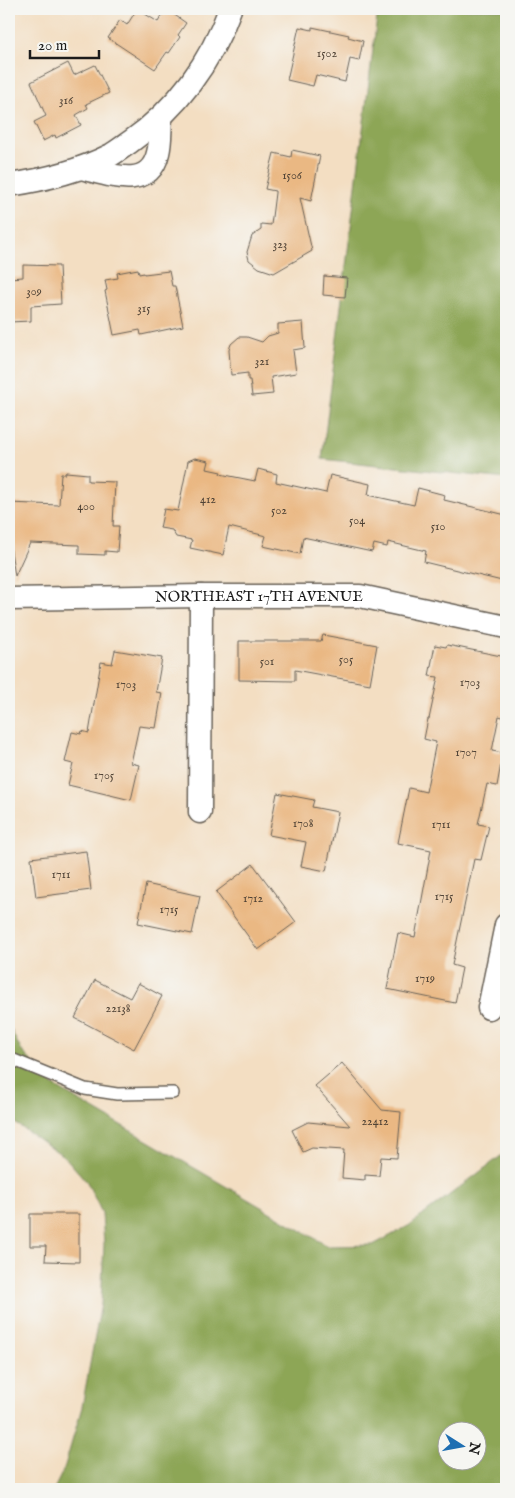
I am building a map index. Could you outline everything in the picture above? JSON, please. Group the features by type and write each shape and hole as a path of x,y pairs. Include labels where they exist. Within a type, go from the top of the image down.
{"street":[{"path":"9,186 43,180 81,168 113,154 140,135 161,117 197,74 212,50 230,9"},
{"path":"81,168 129,179 147,171 155,162 159,152 161,117"},
{"path":"200,812 201,596"},
{"name":"NORTHEAST 17TH AVENUE","path":"9,599 360,596 506,627"},
{"path":"489,1008 506,926"}],"lane":[{"path":"9,1058 85,1089 117,1094 173,1093"}],"green space":[{"path":"378,9 506,9 506,479 322,459"},
{"path":"9,1026 21,1050 54,1086 328,1246 373,1245 410,1225 506,1152 506,1489 54,1489 64,1469 82,1407 101,1304 104,1244 102,1213 87,1182 65,1157 9,1119"}],"building":[{"path":"137,9 158,22 166,9 186,23 178,35 180,37 155,69 108,38 120,20 127,25"},
{"path":"299,27 312,30 312,27 349,35 348,37 363,41 359,61 350,59 345,82 316,75 313,86 287,80"},
{"path":"68,63 74,75 95,65 109,93 86,104 88,108 76,115 81,125 56,138 55,135 43,141 34,122 46,116 31,82"},
{"path":"292,150 320,156 311,201 300,198 312,251 274,273 259,268 249,260 247,252 252,236 261,230 261,224 271,225 275,191 265,189 274,153 291,157"},
{"path":"23,265 59,266 61,304 31,306 31,321 9,322 9,278 23,277"},
{"path":"138,269 139,274 169,271 172,286 175,286 183,326 141,335 140,330 114,335 105,291 107,290 105,280 118,278 117,273"},
{"path":"324,276 347,278 345,297 323,295"},
{"path":"303,322 305,348 293,350 296,373 271,377 273,394 252,396 248,373 231,375 229,350 231,344 239,337 247,337 262,342 268,336 278,333 278,324"},
{"path":"195,458 209,461 207,469 221,472 220,474 255,481 258,469 277,474 276,482 326,493 330,475 370,484 368,495 414,505 418,488 445,495 444,500 506,515 506,582 424,562 426,551 388,542 387,547 374,544 372,552 303,537 300,554 263,546 266,536 229,527 223,555 190,548 192,540 176,537 172,530 160,528 164,509 178,511 188,461"},
{"path":"66,472 88,474 88,481 115,482 113,526 119,526 117,552 105,551 105,555 79,554 79,545 30,543 15,576 9,545 9,503 59,505 61,474"},
{"path":"323,635 377,645 370,684 295,670 295,681 239,680 239,641 321,641"},
{"path":"435,645 446,647 447,645 506,657 506,718 499,716 492,751 503,753 497,786 487,784 478,824 489,826 481,860 474,859 452,965 462,968 455,1003 387,989 398,933 415,937 431,850 398,843 409,788 426,792 436,742 424,739 438,677 429,676"},
{"path":"115,650 162,658 156,692 162,693 156,728 139,726 131,763 139,765 131,800 68,785 73,764 65,762 72,732 81,734 82,731 89,733 101,662 112,664"},
{"path":"277,793 314,800 312,807 338,812 326,871 301,866 306,842 269,835"},
{"path":"86,851 91,890 36,897 31,858"},
{"path":"253,864 296,922 258,950 216,892"},
{"path":"146,884 200,896 192,934 138,923"},
{"path":"95,980 130,998 138,983 162,996 134,1049 75,1018"},
{"path":"342,1063 382,1110 401,1112 397,1158 381,1157 379,1176 365,1175 365,1180 342,1178 344,1150 312,1148 303,1152 292,1130 308,1122 350,1126 315,1086"},
{"path":"30,1214 79,1214 79,1262 45,1261 46,1246 30,1246"}]}
